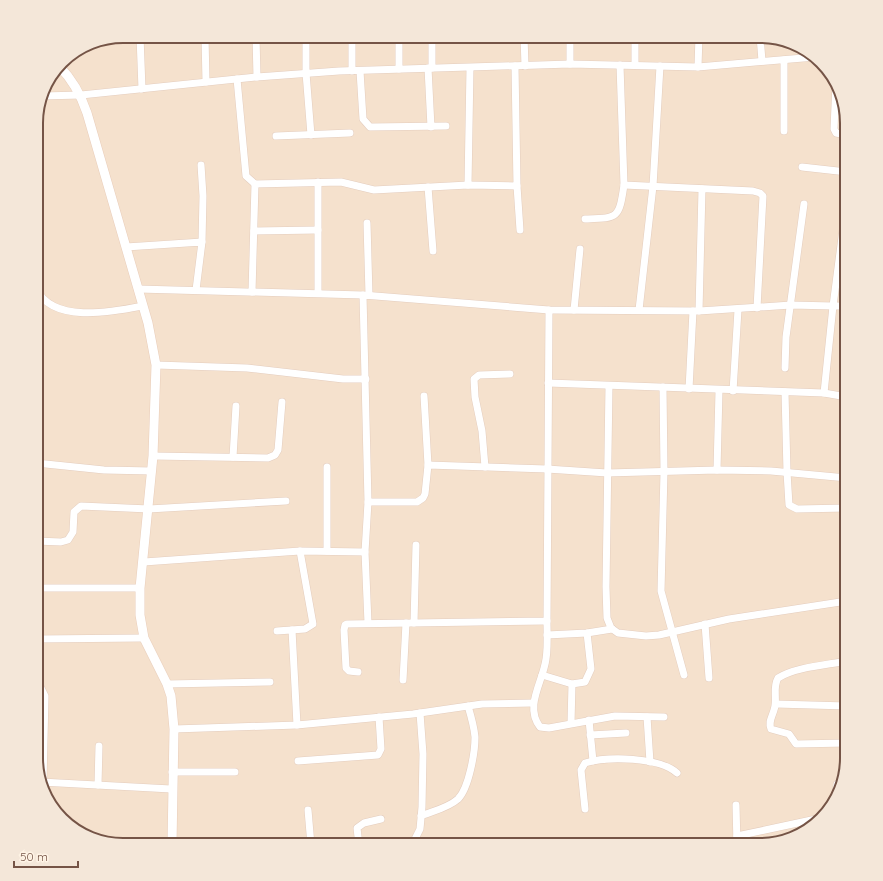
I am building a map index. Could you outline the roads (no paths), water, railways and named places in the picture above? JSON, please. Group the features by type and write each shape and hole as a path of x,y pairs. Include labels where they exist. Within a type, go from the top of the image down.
{"street":[{"path":"140,43 142,89"},
{"path":"204,43 206,82"},
{"path":"256,43 257,77"},
{"path":"306,43 306,73 311,135"},
{"path":"353,43 363,119 370,127 446,126"},
{"path":"399,43 399,69"},
{"path":"431,127 430,68 432,43"},
{"path":"524,43 525,66"},
{"path":"570,43 570,64"},
{"path":"635,43 635,66"},
{"path":"698,67 699,43"},
{"path":"761,43 762,62"},
{"path":"48,96 81,95 306,73 570,64 698,67 807,58"},
{"path":"784,60 784,131"},
{"path":"585,219 608,218 614,216 621,207 624,185 620,65"},
{"path":"515,66 517,186 520,230"},
{"path":"639,310 653,186 660,66"},
{"path":"468,185 470,68"},
{"path":"63,70 81,95 143,306 156,365 153,456 144,562 140,588 140,615 144,638 168,684 171,696 174,729 171,789 172,838"},
{"path":"237,79 246,176 255,184 342,182 374,190 468,185 517,186"},
{"path":"835,97 834,129 836,133 840,134"},
{"path":"276,136 350,133"},
{"path":"196,290 202,242 203,196 201,165"},
{"path":"802,167 840,171"},
{"path":"318,182 318,294"},
{"path":"252,292 255,184"},
{"path":"624,185 753,191 760,193 763,196 757,308"},
{"path":"428,187 433,250"},
{"path":"689,389 696,311 702,189"},
{"path":"785,368 786,337 804,204"},
{"path":"367,223 366,379 368,502 366,552 368,623"},
{"path":"254,231 318,230"},
{"path":"126,247 202,242"},
{"path":"574,310 580,249"},
{"path":"824,393 840,252"},
{"path":"138,289 366,295 549,310 696,311 738,310 791,306 840,306"},
{"path":"43,298 52,306 63,310 97,313 114,312 143,306"},
{"path":"549,310 547,635 546,658 533,702 532,713 540,727 549,728 615,716 664,717"},
{"path":"733,391 738,310"},
{"path":"156,365 248,368 343,379 366,379"},
{"path":"485,467 482,431 475,397 474,379 479,374 510,374"},
{"path":"548,383 663,387 719,391 824,393 840,395"},
{"path":"609,386 606,587 607,618 612,629 618,633 646,636 705,624 840,602"},
{"path":"663,387 664,472 661,591 684,675"},
{"path":"717,470 719,391"},
{"path":"785,392 788,503 792,508 840,508"},
{"path":"368,502 417,502 423,498 425,494 428,465 424,396"},
{"path":"153,456 268,458 275,455 278,450 282,402"},
{"path":"233,458 236,406"},
{"path":"43,463 104,470 152,471"},
{"path":"428,465 547,469 607,473 717,470 786,472 840,477"},
{"path":"326,467 327,551"},
{"path":"43,541 61,542 68,540 73,532 74,512 81,506 149,509 286,501"},
{"path":"414,623 416,545"},
{"path":"144,562 300,551 366,552"},
{"path":"277,631 305,629 313,624 300,551"},
{"path":"43,588 140,588"},
{"path":"358,672 349,671 346,668 344,630 347,624 547,621"},
{"path":"403,680 406,623"},
{"path":"705,624 709,678"},
{"path":"547,635 588,633 612,629"},
{"path":"292,630 297,725"},
{"path":"542,675 572,684 585,682 589,675 591,663 588,633"},
{"path":"43,639 144,638"},
{"path":"840,662 784,674 778,678 775,683 776,704 770,727 774,730 788,734 796,744 840,743"},
{"path":"168,684 270,682"},
{"path":"571,723 572,684"},
{"path":"43,692 45,696 43,753"},
{"path":"174,729 297,725 420,713 468,706 533,702"},
{"path":"776,704 840,706"},
{"path":"421,816 450,804 459,798 464,790 473,755 475,738 468,706"},
{"path":"416,838 420,829 421,816 423,754 420,713"},
{"path":"298,761 378,755 381,749 379,717"},
{"path":"647,717 650,762"},
{"path":"589,720 593,762"},
{"path":"590,735 626,733"},
{"path":"98,785 99,746"},
{"path":"585,809 581,770 586,763 623,760 650,762 669,766 677,773"},
{"path":"172,772 235,772"},
{"path":"47,782 171,789"},
{"path":"736,805 737,836 811,820"},
{"path":"308,810 310,838"},
{"path":"358,838 357,833 360,825 380,819"}]}
